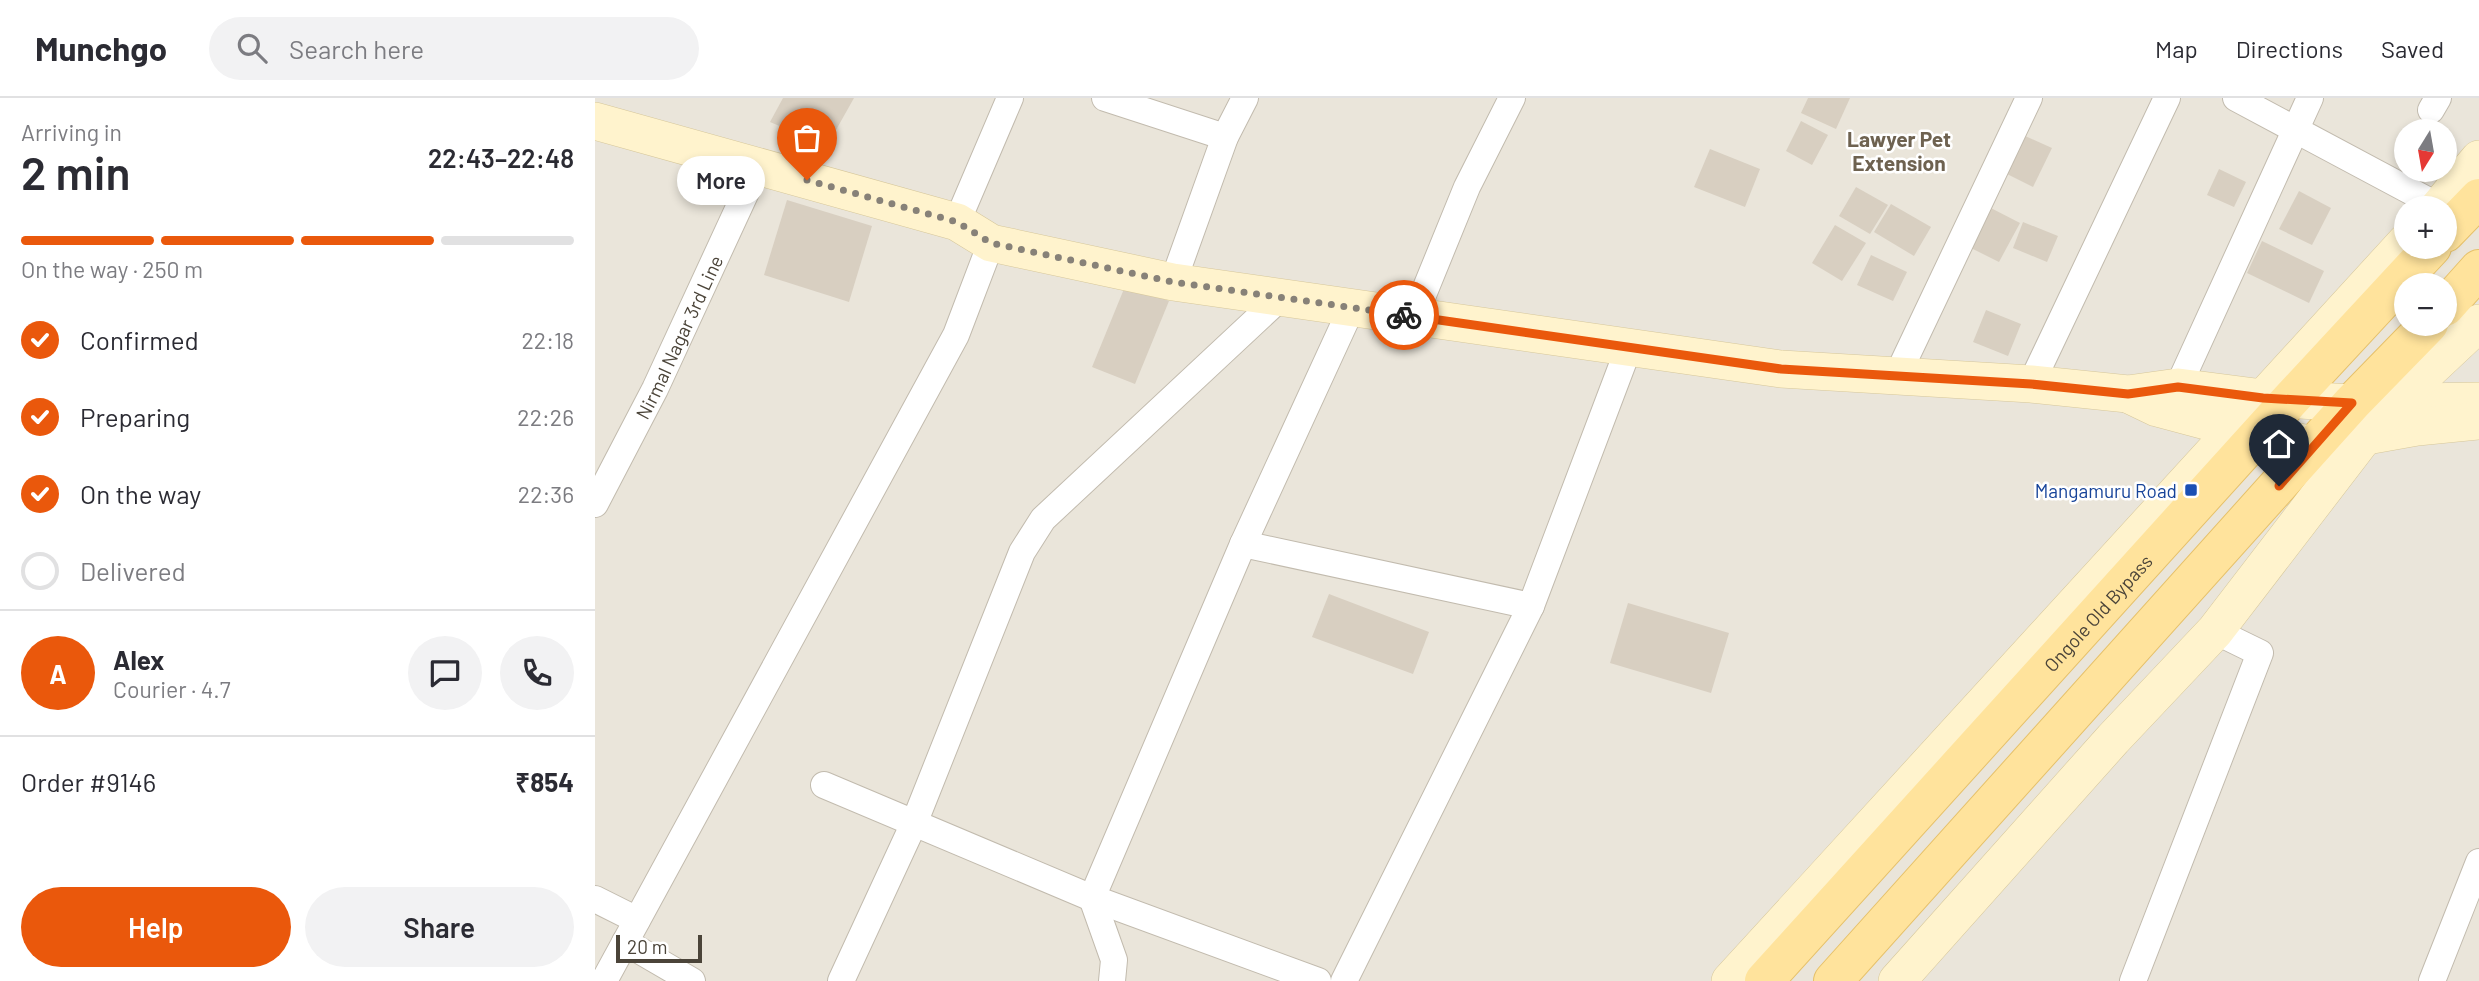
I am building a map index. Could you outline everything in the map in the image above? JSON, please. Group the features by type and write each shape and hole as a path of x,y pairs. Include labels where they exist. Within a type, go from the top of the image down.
{"main road":[{"path":"595,120 957,222 991,243 1173,282 1781,369 2031,384 2128,394 2178,387 2261,415 2316,444"},
{"path":"2457,199 2479,159"},
{"path":"1730,981 2261,415 2394,256"},
{"name":"Ongole Old Bypass","path":"1764,981 2261,415 2420,259"},
{"path":"2457,293 2479,270"},
{"path":"1833,981 2316,444 2397,400 2479,323"},
{"path":"1897,981 2113,739 2215,631 2358,420 2420,336"},
{"path":"2128,394 2157,408 2358,420 2479,421"},
{"path":"2397,400 2479,401"}],"street":[{"path":"595,120 606,98"},
{"path":"957,222 1010,98"},
{"path":"1105,98 1225,137"},
{"path":"1173,282 1225,137 1245,98"},
{"path":"1414,317 1468,187 1512,98"},
{"path":"1897,376 2029,98"},
{"path":"2031,384 2167,98"},
{"path":"2236,98 2420,196"},
{"path":"2178,387 2310,98"},
{"name":"Nirmal Nagar 3rd Line","path":"595,504 655,389 758,166"},
{"path":"604,981 956,335 991,243"},
{"path":"841,981 915,821 1022,552 1043,519 1281,298"},
{"path":"1112,981 1114,960 1092,898 1243,544 1352,307"},
{"path":"1344,981 1531,607 1629,347"},
{"path":"1243,544 1531,607"},
{"path":"2133,981 2260,653 2215,631"},
{"path":"824,785 915,821 1092,898 1318,981"},
{"path":"2432,981 2479,862"},
{"path":"595,899 692,981"}],"shaded area":[{"path":"595,98 2479,98 2479,981 595,981"}],"building":[{"path":"783,98 854,98 827,146 770,122"},
{"path":"1808,98 1850,98 1836,129 1801,113"},
{"path":"1801,121 1828,135 1812,165 1786,151"},
{"path":"2023,135 2052,148 2033,187 2005,173"},
{"path":"1710,149 1760,169 1745,207 1694,187"},
{"path":"2219,169 2246,182 2234,207 2207,195"},
{"path":"1856,187 1888,205 1870,234 1839,216"},
{"path":"2299,191 2331,208 2312,245 2279,229"},
{"path":"787,200 872,226 849,302 764,275"},
{"path":"1891,204 1931,227 1914,256 1874,232"},
{"path":"1987,206 2020,223 1999,262 1967,246"},
{"path":"2023,222 2058,236 2047,262 2013,248"},
{"path":"1835,225 1866,243 1842,281 1812,263"},
{"path":"2262,241 2324,271 2309,303 2247,273"},
{"path":"1871,255 1907,272 1893,301 1857,285"},
{"path":"1126,284 1169,301 1135,384 1092,367"},
{"path":"1986,310 2021,324 2008,356 1973,342"},
{"path":"1329,594 1429,632 1413,674 1312,637"},
{"path":"1628,603 1729,633 1711,693 1610,663"}],"way so far":[{"path":"807,180 957,222 991,243 1173,282 1404,315"}],"place":[{"name":"More","path":"807,180"},
{"name":"Mangamuru Road","path":"2191,490"}],"district":[{"name":"Lawyer Pet Extension","path":"1899,150"}],"route":[{"path":"1404,315 1781,369 2031,384 2128,394 2178,387 2263,398 2352,403 2279,486"}]}
